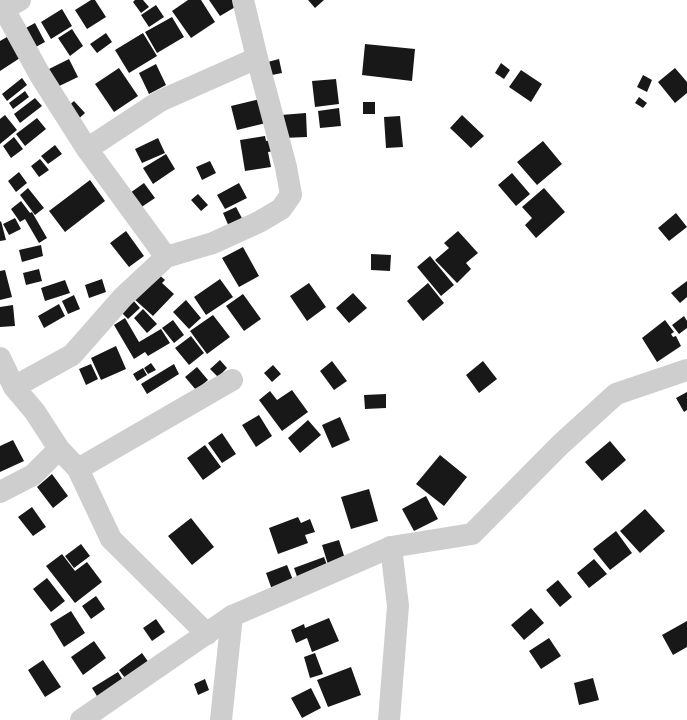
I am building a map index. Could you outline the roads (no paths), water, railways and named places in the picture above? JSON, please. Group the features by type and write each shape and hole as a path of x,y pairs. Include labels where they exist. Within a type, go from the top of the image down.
{"street":[{"path":"14,387 72,355 123,297 166,257 213,243 258,222 281,209 291,195 286,167 243,0"},
{"path":"8,7 40,76 87,149 166,257"},
{"path":"87,149 160,101 257,58"},
{"path":"0,358 14,387 35,412 59,449 78,469 111,539 207,634"},
{"path":"81,720 232,616 391,546 472,534 560,445 616,394 687,370"},
{"path":"78,469 232,380"},
{"path":"0,492 32,475 59,449"},
{"path":"389,720 398,606 391,546"},
{"path":"221,720 232,616"}]}
